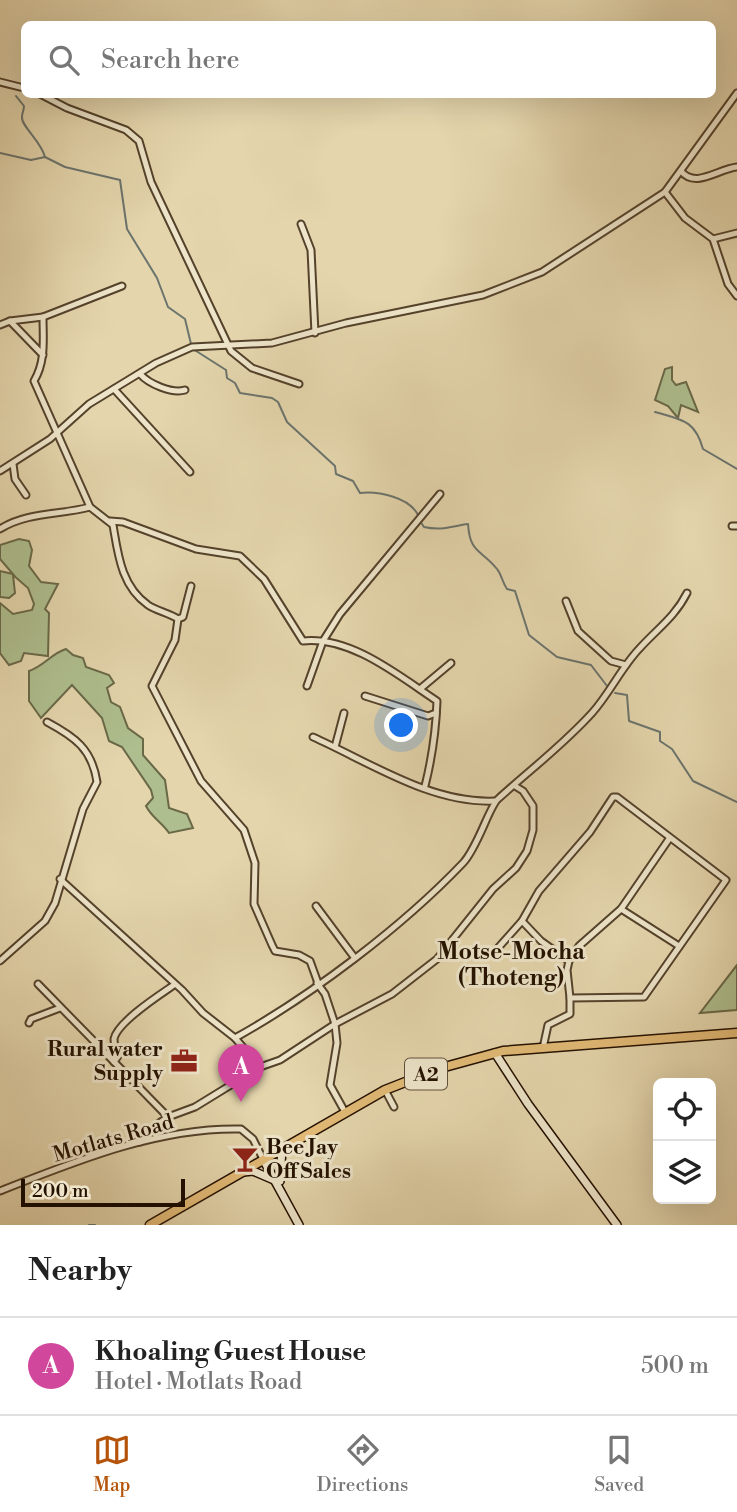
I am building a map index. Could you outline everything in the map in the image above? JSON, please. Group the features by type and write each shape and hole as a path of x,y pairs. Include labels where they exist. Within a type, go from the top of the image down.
{"main road":[{"name":"A2","path":"150,1225 345,1112 386,1090 441,1068 495,1053 737,1033"}],"street":[{"path":"0,82 21,87"},
{"path":"0,471 56,433 89,404 192,347 272,342 314,333 358,321 448,304 510,287 542,272 665,192 737,93"},
{"path":"48,98 126,130 139,141 151,182 228,345 252,368 299,384"},
{"path":"681,171 687,178 698,181 721,168 737,167"},
{"path":"665,192 685,218 713,239 728,284 737,296"},
{"path":"301,224 310,241 314,333"},
{"path":"713,239 737,233"},
{"path":"0,325 10,321 43,317 122,285"},
{"path":"43,317 43,355 34,381 90,507 110,521 123,522 197,549 240,556 256,569 303,641 337,643 385,667 437,701 435,741 426,766 425,786"},
{"path":"10,321 43,355"},
{"path":"140,374 151,383 178,393 185,390"},
{"path":"114,389 190,472"},
{"path":"13,464 16,470 15,479 26,495"},
{"path":"307,686 323,641 362,583 440,494"},
{"path":"0,529 22,517 53,516 90,507"},
{"path":"110,521 119,565 129,583 148,605 178,619"},
{"path":"178,619 183,617 191,586"},
{"path":"235,1038 265,1021 354,957 426,900 464,862 482,834 495,801 561,748 593,711 626,665 674,616 687,593"},
{"path":"566,601 578,631 611,661 626,665"},
{"path":"178,619 175,640 152,686 201,781 244,830 255,863 254,904 271,945 275,951 299,955 310,961 325,994 335,1024 337,1043 330,1085 345,1112"},
{"path":"420,689 451,663"},
{"path":"365,696 428,716 436,713"},
{"path":"335,747 344,713"},
{"path":"0,961 45,921 55,903 83,809 97,782 86,749 75,738 47,722"},
{"path":"313,737 363,763 468,802 495,801"},
{"path":"140,1142 139,1136 169,1116 178,1116 260,1067 280,1060 335,1024 392,994 437,959 493,889 516,868 527,851 534,822 529,798 515,786"},
{"path":"498,948 522,921 539,891 565,865 613,797 617,797 726,880 644,997 570,998"},
{"path":"542,1048 548,1025 570,1014 566,970 569,961 579,946 621,909 669,839"},
{"path":"60,879 215,1023 235,1038 260,1067"},
{"path":"316,906 354,957"},
{"path":"621,909 679,946"},
{"path":"522,921 541,941 569,961"},
{"path":"38,984 169,1116"},
{"path":"114,1062 118,1056 114,1041 117,1033 149,1002 174,985"},
{"path":"29,1023 31,1019 60,1008"},
{"path":"495,1053 528,1104 617,1225"},
{"path":"386,1090 394,1107"},
{"name":"Motlats Road","path":"0,1191 140,1142 189,1133 241,1129 253,1139 263,1159"},
{"path":"279,1185 279,1164 283,1148"},
{"path":"263,1159 299,1225"},
{"path":"241,1172 253,1171 279,1185"}],"green space":[{"path":"672,367 672,380 676,385 686,382 698,412 681,405 678,418 668,406 655,400 665,369"},
{"path":"19,539 29,541 32,550 29,566 41,582 58,584 45,609 49,613 48,656 24,653 21,661 9,665 0,653 0,603 13,614 32,610 34,604 28,588 13,575 15,593 9,598 0,597 0,571 13,574 0,559 0,545"},
{"path":"66,649 83,658 86,667 109,675 114,683 107,688 111,702 120,707 128,728 143,739 143,755 165,780 169,808 187,814 193,828 169,833 151,814 146,806 153,798 151,790 122,747 109,741 102,718 72,685 41,718 29,701 29,671"},
{"path":"737,965 737,1010 700,1013"}],"waterway":[{"path":"16,96 24,106 23,121 45,157"},
{"path":"0,153 31,160 45,157 65,167 120,180 127,229 157,278 168,307 185,319 191,344"},
{"path":"193,349 226,370 227,378 235,383 240,393 272,398 278,402 287,422 335,466 336,474 353,481 360,493 392,496 408,504 418,515"},
{"path":"655,412 686,423 696,432 703,449 737,469"},
{"path":"420,521 424,527 436,528 468,524 474,546 497,569 507,589 515,591 529,635 557,657 591,665 607,686"},
{"path":"615,693 627,695 629,721 660,732 660,741 672,749 693,781 737,802"},
{"path":"89,1225 95,1225"}],"place":[{"name":"Rural water Supply","path":"184,1061"},
{"name":"Khoaling Guest House","path":"241,1102"},
{"name":"Bee Jay Off Sales","path":"245,1159"}],"district":[{"name":"Motse-Mocha (Thoteng)","path":"511,964"}]}
